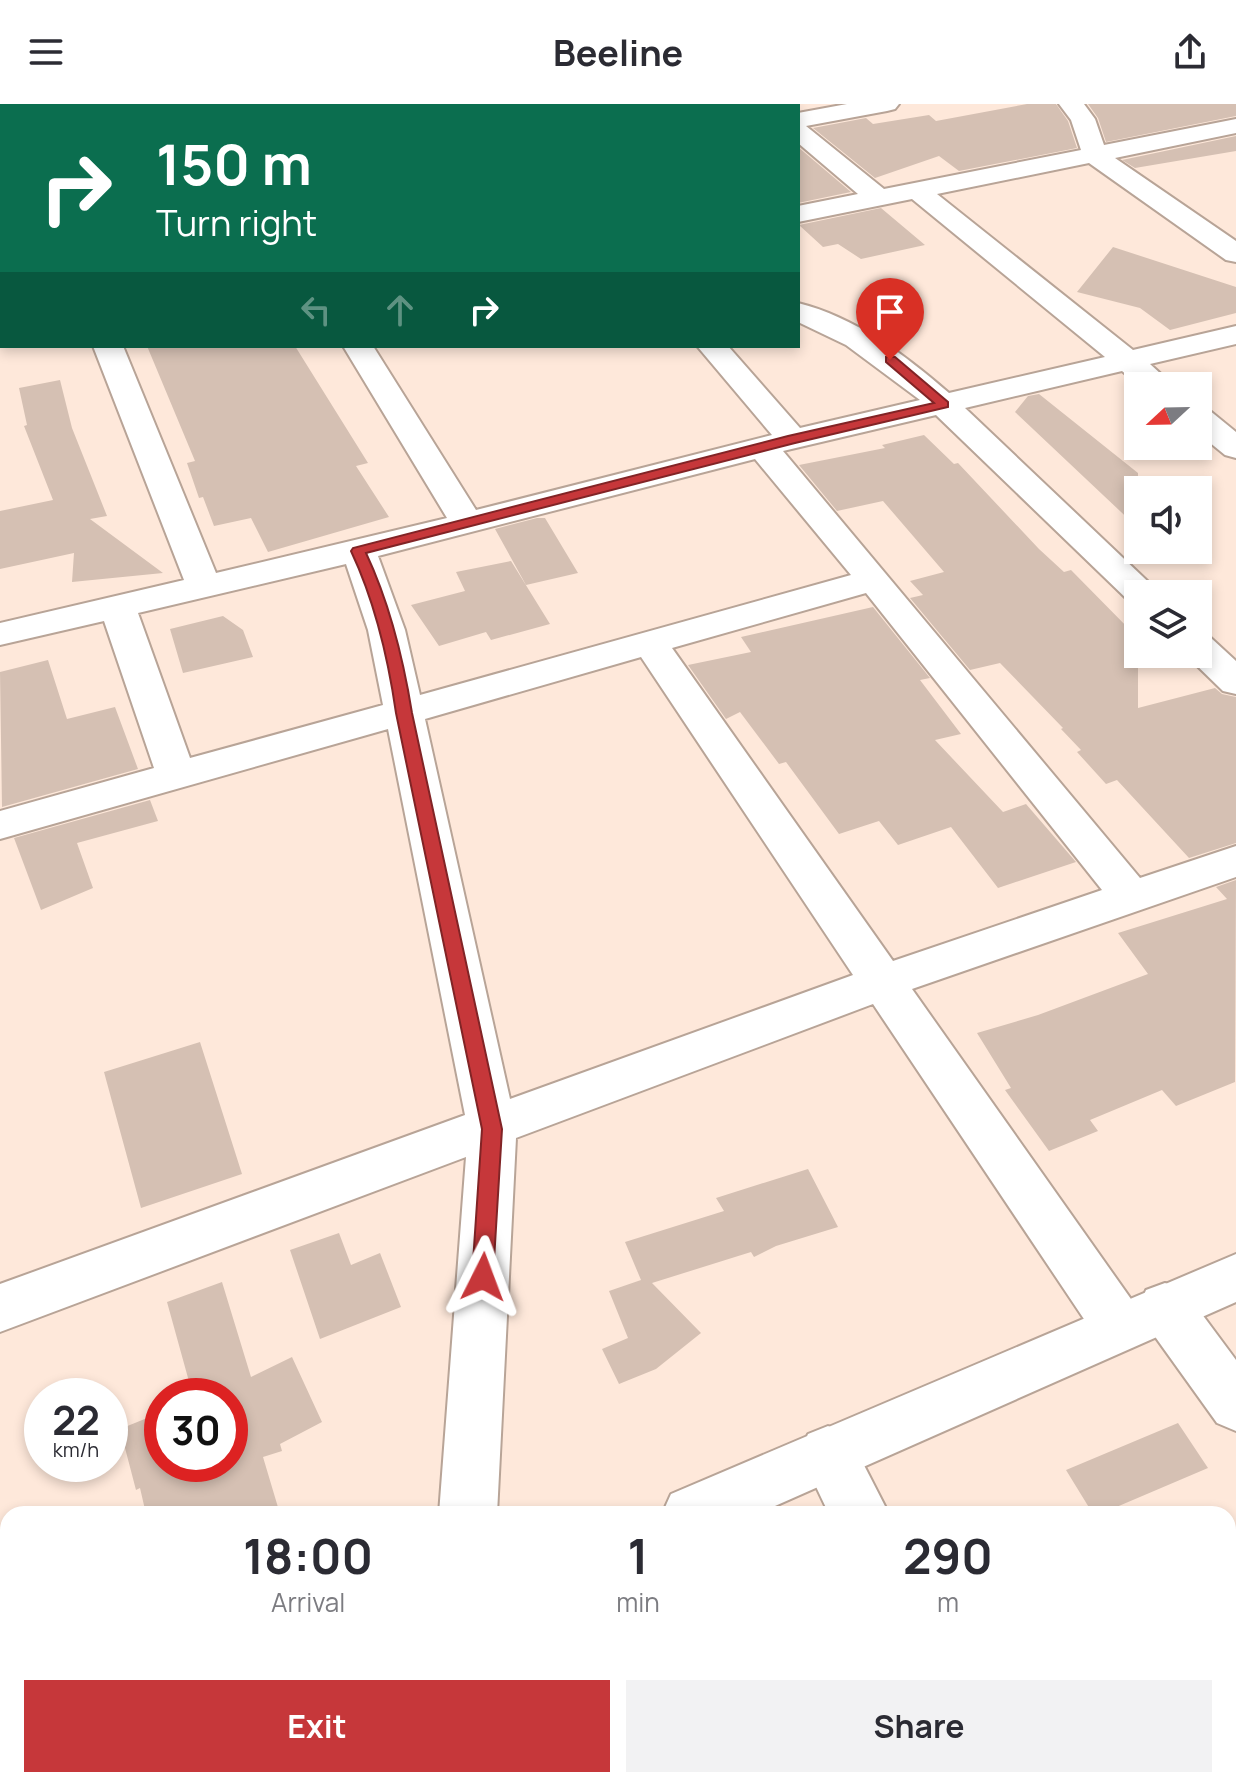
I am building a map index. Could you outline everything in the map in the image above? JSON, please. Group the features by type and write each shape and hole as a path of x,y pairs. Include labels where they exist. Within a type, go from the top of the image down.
{"street":[{"path":"800,120 887,104"},
{"path":"1071,104 1083,119 1096,156 1236,254"},
{"path":"800,214 1236,126"},
{"path":"800,133 879,198"},
{"path":"918,191 1141,372"},
{"path":"800,313 847,331 890,360 943,404 1128,580"},
{"path":"0,634 358,551 777,443 1236,335"},
{"path":"109,348 204,586"},
{"path":"359,348 466,522"},
{"path":"713,348 874,580 1130,895"},
{"path":"1212,426 1232,440"},
{"path":"358,551 386,623 492,1129 468,1506"},
{"path":"0,825 874,580"},
{"path":"118,608 177,776"},
{"path":"650,644 880,983 1142,1317 1236,1405"},
{"path":"1212,659 1236,682"},
{"path":"0,1308 492,1129 880,983 1236,861"},
{"path":"709,1506 1236,1277"},
{"path":"828,1453 856,1506"}],"building":[{"path":"1027,104 1056,104 1068,121 1077,148 959,171 939,156 875,178 813,128 866,118 873,124 929,115 936,121"},
{"path":"1088,104 1236,104 1236,116 1106,142 1098,118"},
{"path":"1236,136 1236,151 1135,168 1122,160"},
{"path":"800,149 851,192 800,203"},
{"path":"881,208 925,245 861,259 838,244 823,247 800,225"},
{"path":"1113,247 1236,287 1236,313 1170,330 1140,308 1077,292"},
{"path":"148,348 296,348 368,463 356,466 389,517 268,552 251,518 214,526 203,497 199,498 187,463 195,461"},
{"path":"60,380 72,428 107,516 90,519 163,573 72,582 74,553 0,569 0,511 53,500 24,426 27,425 19,388"},
{"path":"1039,394 1138,473 1138,476 1124,476 1124,515 1015,412 1028,396"},
{"path":"924,435 954,464 958,463 1039,549 1064,572 1071,570 1124,624 1124,668 1138,668 1138,708 1215,688 1222,694 1236,697 1236,843 1189,858 1117,780 1106,784 1077,752 1081,750 1063,728 1000,663 970,670 910,598 923,595 910,581 944,572 883,501 837,511 799,465 885,448 882,445"},
{"path":"545,518 578,573 526,585 495,529"},
{"path":"511,561 550,624 491,640 486,632 439,646 411,605 465,591 456,572"},
{"path":"873,607 930,678 920,680 961,734 935,740 1003,812 1026,804 1076,862 998,888 951,827 898,845 879,821 839,834 786,762 779,764 740,712 726,719 688,665 751,652 741,637"},
{"path":"223,616 243,630 253,657 183,673 170,629"},
{"path":"48,660 67,719 115,707 138,769 2,807 0,672"},
{"path":"150,800 158,821 77,843 93,888 41,910 14,838"},
{"path":"1236,880 1235,1082 1176,1106 1162,1090 1090,1120 1098,1131 1049,1151 1005,1090 1011,1088 977,1033 1038,1015 1148,974 1118,933 1227,899 1216,887"},
{"path":"200,1042 242,1174 141,1208 104,1072"},
{"path":"808,1169 838,1227 776,1246 754,1257 751,1252 652,1283 701,1333 656,1369 619,1384 602,1349 628,1338 609,1291 641,1280 625,1242 724,1211 716,1198"},
{"path":"339,1233 351,1265 380,1253 401,1307 320,1339 290,1250"},
{"path":"222,1282 251,1377 292,1357 322,1422 280,1444 282,1451 263,1457 278,1506 144,1506 140,1488 136,1490 128,1460 128,1426 144,1419 144,1482 248,1482 248,1378 188,1378 167,1302"},
{"path":"1178,1423 1208,1468 1119,1506 1088,1506 1066,1470"}],"route":[{"path":"483,1277 492,1129 404,713 396,662 372,582 358,551 793,439 943,404 890,360"}]}
